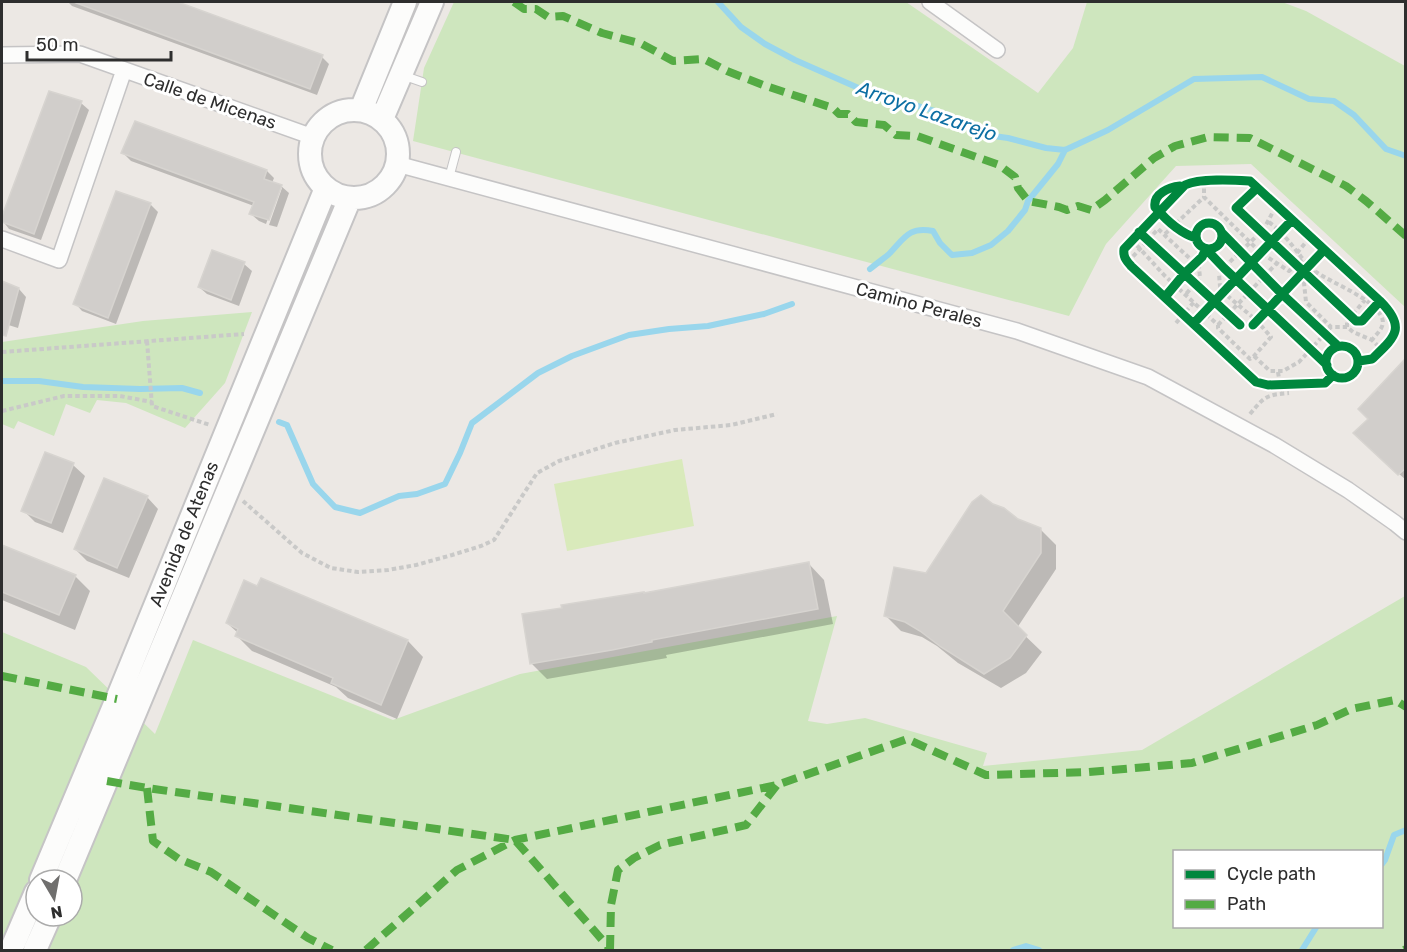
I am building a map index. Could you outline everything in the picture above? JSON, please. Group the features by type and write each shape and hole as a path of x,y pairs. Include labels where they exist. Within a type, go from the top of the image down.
{"main road":[{"path":"371,115 405,2"},
{"path":"371,115 401,74 432,2"},
{"path":"350,110 371,115 390,128 396,139 397,164 391,178 380,189 366,196 350,198 338,195 326,188 311,165 310,151 313,137 327,118 338,113 350,110"},
{"name":"Avenida de Atenas","path":"46,868 326,188"},
{"name":"Avenida de Atenas","path":"70,868 350,198"},
{"path":"11,951 24,920"},
{"path":"35,951 45,928"}],"street":[{"path":"930,2 996,50"},
{"name":"Calle de Micenas","path":"2,55 80,54 313,137"},
{"path":"2,239 59,260 124,70"},
{"name":"Camino Perales","path":"397,164 1017,331 1148,377 1274,445 1348,490 1406,532"}],"lane":[{"path":"401,74 422,82"},
{"path":"449,178 456,152"}],"path":[{"path":"1215,181 1199,182 1204,197 1228,216 1250,242 1264,245"},
{"path":"1165,234 1204,197"},
{"path":"1186,198 1202,215"},
{"path":"1264,245 1274,203 1285,213"},
{"path":"1217,226 1228,216"},
{"path":"1166,218 1185,235"},
{"path":"1269,222 1284,229 1317,291 1300,298"},
{"path":"1253,224 1276,264 1289,271 1304,270 1316,258"},
{"path":"1125,255 1151,242 1158,229 1186,253 1206,287 1210,269"},
{"path":"1264,245 1284,229"},
{"path":"1125,255 1132,240 1139,232 1151,242"},
{"path":"1297,253 1310,238"},
{"path":"1132,240 1164,276 1194,302 1248,322 1258,330"},
{"path":"1250,242 1264,245"},
{"path":"1250,242 1219,274 1220,286 1226,289 1258,330 1270,353"},
{"path":"1125,255 1132,267 1142,267 1158,276 1164,276"},
{"path":"1287,256 1304,270 1377,304 1392,315"},
{"path":"1220,312 1238,304 1276,264"},
{"path":"1186,294 1195,270"},
{"path":"1300,298 1304,283 1304,270"},
{"path":"1364,286 1377,304 1383,323 1372,340"},
{"path":"1226,289 1218,328 1237,341 1250,359 1254,356"},
{"path":"1300,298 1306,302 1326,333"},
{"path":"1349,322 1365,300"},
{"path":"1176,323 1194,302"},
{"path":"1254,356 1270,371 1278,372 1289,368 1299,362 1306,345 1377,304"},
{"path":"1218,325 1220,312"},
{"path":"1349,322 1353,332 1372,340 1379,352 1391,340"},
{"path":"1254,356 1258,330"},
{"path":"2,352 254,334"},
{"path":"147,341 152,406 217,427"},
{"path":"1306,345 1318,357"},
{"path":"1278,372 1286,389"},
{"path":"1268,385 1286,389"},
{"path":"1240,427 1262,399 1286,389"},
{"path":"2,411 64,396 120,396 152,402"},
{"path":"238,496 302,553 331,568 358,572 388,570 452,555 494,540 537,473 559,461 615,443 655,434 730,425 777,414"}],"green space":[{"path":"454,2 906,2 1038,93 1073,48 1087,2 1282,2 1306,11 1405,66 1405,307 1251,164 1176,166 1106,244 1069,316 413,141 424,68"},
{"path":"252,312 225,383 185,428 126,403 97,400 90,413 66,404 54,436 18,421 14,429 2,424 2,342 143,321"},
{"path":"682,459 694,526 567,551 554,484"},
{"path":"1405,596 1405,950 2,950 2,632 86,667 155,734 193,640 393,720 520,674 837,616 808,721 827,724 865,718 987,753 983,766 1142,750"}],"building":[{"path":"77,2 178,2 323,55 310,89"},
{"path":"49,91 82,101 34,234 2,222 2,216"},
{"path":"135,121 267,170 264,179 282,185 269,220 249,214 254,202 121,153"},
{"path":"116,191 151,203 108,318 73,304"},
{"path":"212,250 245,262 231,300 198,287"},
{"path":"2,281 19,288 6,336 2,335"},
{"path":"1406,358 1406,468 1398,475 1353,433 1368,419 1358,409"},
{"path":"45,452 74,463 51,523 21,511"},
{"path":"104,478 148,496 117,568 74,549"},
{"path":"981,495 1018,519 1041,528 1041,553 1003,611 1027,635 1010,658 984,674 905,622 884,616 894,567 926,573 972,502"},
{"path":"2,545 76,575 59,615 2,592"},
{"path":"809,562 818,609 530,664 522,614 562,608 561,605 644,593"},
{"path":"261,578 408,640 381,705 331,683 333,678 235,636 238,629 226,623 244,580 257,586"}],"waterway":[{"name":"Arroyo Lazarejo","path":"718,2 741,27 765,44 795,60 863,90 948,115 986,135 1065,150 1108,130 1194,79 1262,77 1309,99 1334,101 1354,115 1386,149 1406,156"},
{"path":"870,269 889,254 907,235 918,230 933,231 940,243 952,255 972,253 991,245 1008,231 1025,210 1028,201 1058,164 1065,150"},
{"path":"279,422 287,425 313,484 335,507 360,513 399,496 417,494 445,484 472,423 538,373 572,356 629,335 708,326 764,314 792,304"},
{"path":"2,381 39,381 83,387 182,388 200,393"},
{"path":"1383,863 1394,835 1406,830"},
{"path":"1302,950 1316,928"},
{"path":"1013,950 1026,946 1039,950"}],"marked path":[{"path":"514,2 524,9 536,9 548,17 563,16 602,33 642,44 673,61 704,59 763,85 833,108 839,114 848,114 856,122 884,125 896,135 917,136 999,165 1015,177 1018,188 1028,201 1067,210 1078,206 1091,210 1154,158 1175,146 1208,137 1250,138 1346,186 1406,236"},
{"path":"2,676 117,699"},
{"path":"366,950 457,870 515,840 777,785 907,739 986,775 1089,772 1192,763 1317,725 1351,709 1395,700 1406,707"},
{"path":"107,781 515,840 611,950"},
{"path":"610,950 611,905 618,870 634,858 660,845 746,825 777,785"},
{"path":"147,788 153,841 179,859 211,872 308,938 332,950"}],"cycle path":[{"path":"1333,375 1325,383 1268,385 1256,382 1131,266 1125,258 1124,249 1185,185 1208,180 1250,181 1380,301 1393,318 1395,332 1392,338 1372,359 1359,361"},
{"path":"1180,186 1159,195 1155,207 1174,226 1196,238"},
{"path":"1257,188 1236,208 1356,321 1362,321 1380,301"},
{"path":"1194,323 1292,220"},
{"path":"1209,223 1218,227 1222,236 1218,245 1209,249 1200,245 1196,236 1200,227 1209,223"},
{"path":"1139,232 1240,325"},
{"path":"1222,233 1282,294 1338,346"},
{"path":"1165,297 1202,257 1206,249 1327,365"},
{"path":"1253,325 1324,250"},
{"path":"1342,346 1353,351 1358,362 1353,373 1342,378 1331,373 1326,362 1331,351 1342,346"}]}
